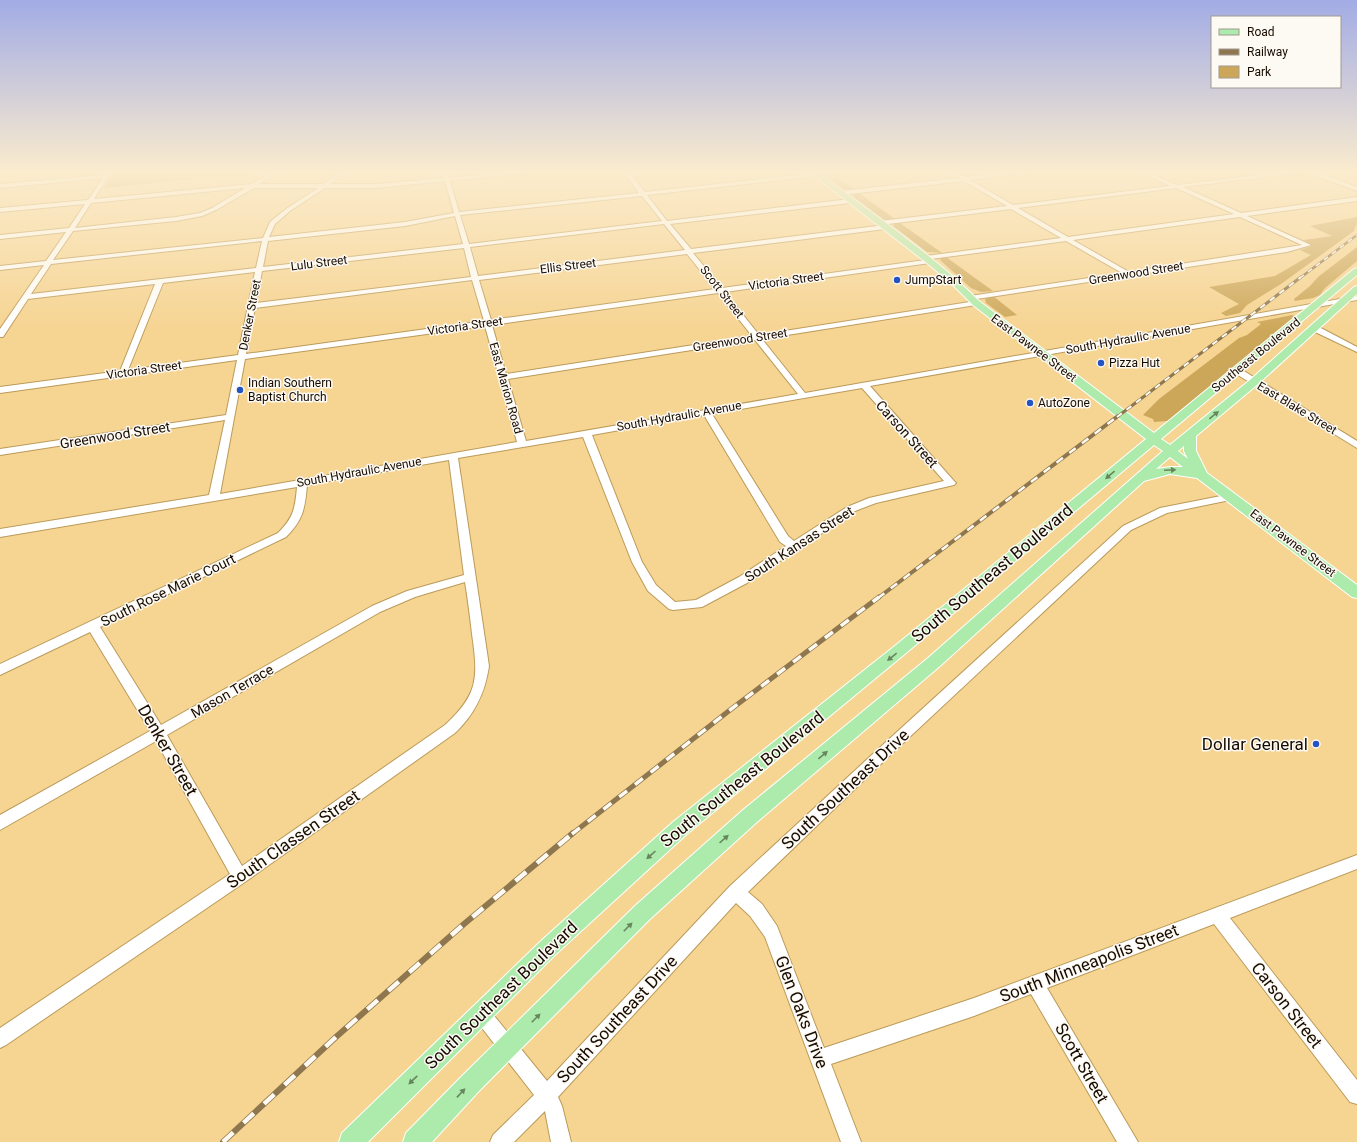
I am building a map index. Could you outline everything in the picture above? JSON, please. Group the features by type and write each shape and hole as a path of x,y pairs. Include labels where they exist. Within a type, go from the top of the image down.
{"main road":[{"name":"East Pawnee Street","path":"882,225 928,259 973,301 1357,592"},
{"name":"Southeast Boulevard","path":"1162,445 1236,370 1357,271"},
{"name":"Southeast Boulevard","path":"1162,445 1190,434 1254,382 1357,289"},
{"path":"1190,434 1190,451 1203,476"},
{"name":"South Southeast Boulevard","path":"415,1142 508,1046 643,912 750,816 934,662 1138,479 1162,445"},
{"name":"South Southeast Boulevard","path":"351,1142 549,947 680,828 901,649 1162,445"},
{"path":"1138,479 1163,470 1174,469 1203,476"}],"street":[{"path":"0,335 75,224"},
{"path":"0,237 125,224"},
{"name":"Denker Street","path":"214,497 251,306 265,240 271,224"},
{"path":"0,268 402,224"},
{"name":"East Marion Road","path":"460,224 522,444"},
{"name":"Lulu Street","path":"26,297 655,224"},
{"name":"Scott Street","path":"667,224 803,395"},
{"name":"Ellis Street","path":"251,306 689,251 887,224"},
{"path":"1043,224 1128,274"},
{"name":"Victoria Street","path":"0,390 488,323 1067,238 1171,224"},
{"name":"Greenwood Street","path":"503,377 758,338 1128,274 1308,245 1262,224"},
{"path":"122,373 160,281"},
{"name":"South Hydraulic Avenue","path":"0,533 864,385 1357,298"},
{"path":"1314,328 1357,350"},
{"name":"East Blake Street","path":"1236,370 1357,445"},
{"name":"Carson Street","path":"864,385 951,483"},
{"path":"706,412 784,539 794,546"},
{"name":"Greenwood Street","path":"0,452 230,417"},
{"name":"South Kansas Street","path":"586,432 613,503 638,562 652,588 673,606 698,604 744,580 851,509 873,500 951,483"},
{"name":"South Classen Street","path":"0,1039 240,877 450,730 470,708 482,681 483,666 453,456"},
{"name":"South Rose Marie Court","path":"0,670 282,535 292,526 300,512 302,482"},
{"name":"South Southeast Drive","path":"500,1142 546,1096 736,892 886,750 1127,528 1164,510 1231,497"},
{"name":"Mason Terrace","path":"0,823 400,597 420,589 471,577"},
{"name":"Denker Street","path":"93,626 159,733 240,877"},
{"name":"South Minneapolis Street","path":"820,1059 974,1007 1357,862"},
{"name":"Glen Oaks Drive","path":"736,892 756,910 772,932 851,1142"},
{"name":"Carson Street","path":"1217,915 1357,1095"},
{"name":"Scott Street","path":"1035,984 1128,1142"},
{"path":"481,1013 553,1106 561,1142"}],"green space":[{"path":"895,224 902,224 942,253 927,252 893,226"},
{"path":"1319,224 1357,224 1354,231 1281,284 1247,305 1240,313 1226,316 1221,313 1239,304 1209,287 1275,276 1311,255 1300,250 1312,246 1304,240 1332,236 1310,226"},
{"path":"1357,247 1357,261 1325,288 1320,295 1313,298 1295,301 1294,299 1310,286 1318,277"},
{"path":"946,257 993,291 981,292 971,288 940,260 941,258"},
{"path":"993,296 1017,315 1005,317 986,303 985,299"},
{"path":"1292,315 1297,317 1168,421 1154,422 1153,419 1143,415 1159,399 1239,338 1247,335 1261,324 1257,322"}],"railway":[{"path":"1300,278 1357,235"},
{"path":"1117,417 1301,277"},
{"path":"878,598 1118,416"},
{"path":"572,834 730,710 879,597"},
{"path":"223,1142 336,1037 464,924 573,833"}],"place":[{"name":"JumpStart","path":"897,280"},
{"name":"Pizza Hut","path":"1101,363"},
{"name":"Indian Southern Baptist Church","path":"240,390"},
{"name":"AutoZone","path":"1030,403"},
{"name":"Dollar General","path":"1316,744"}]}
